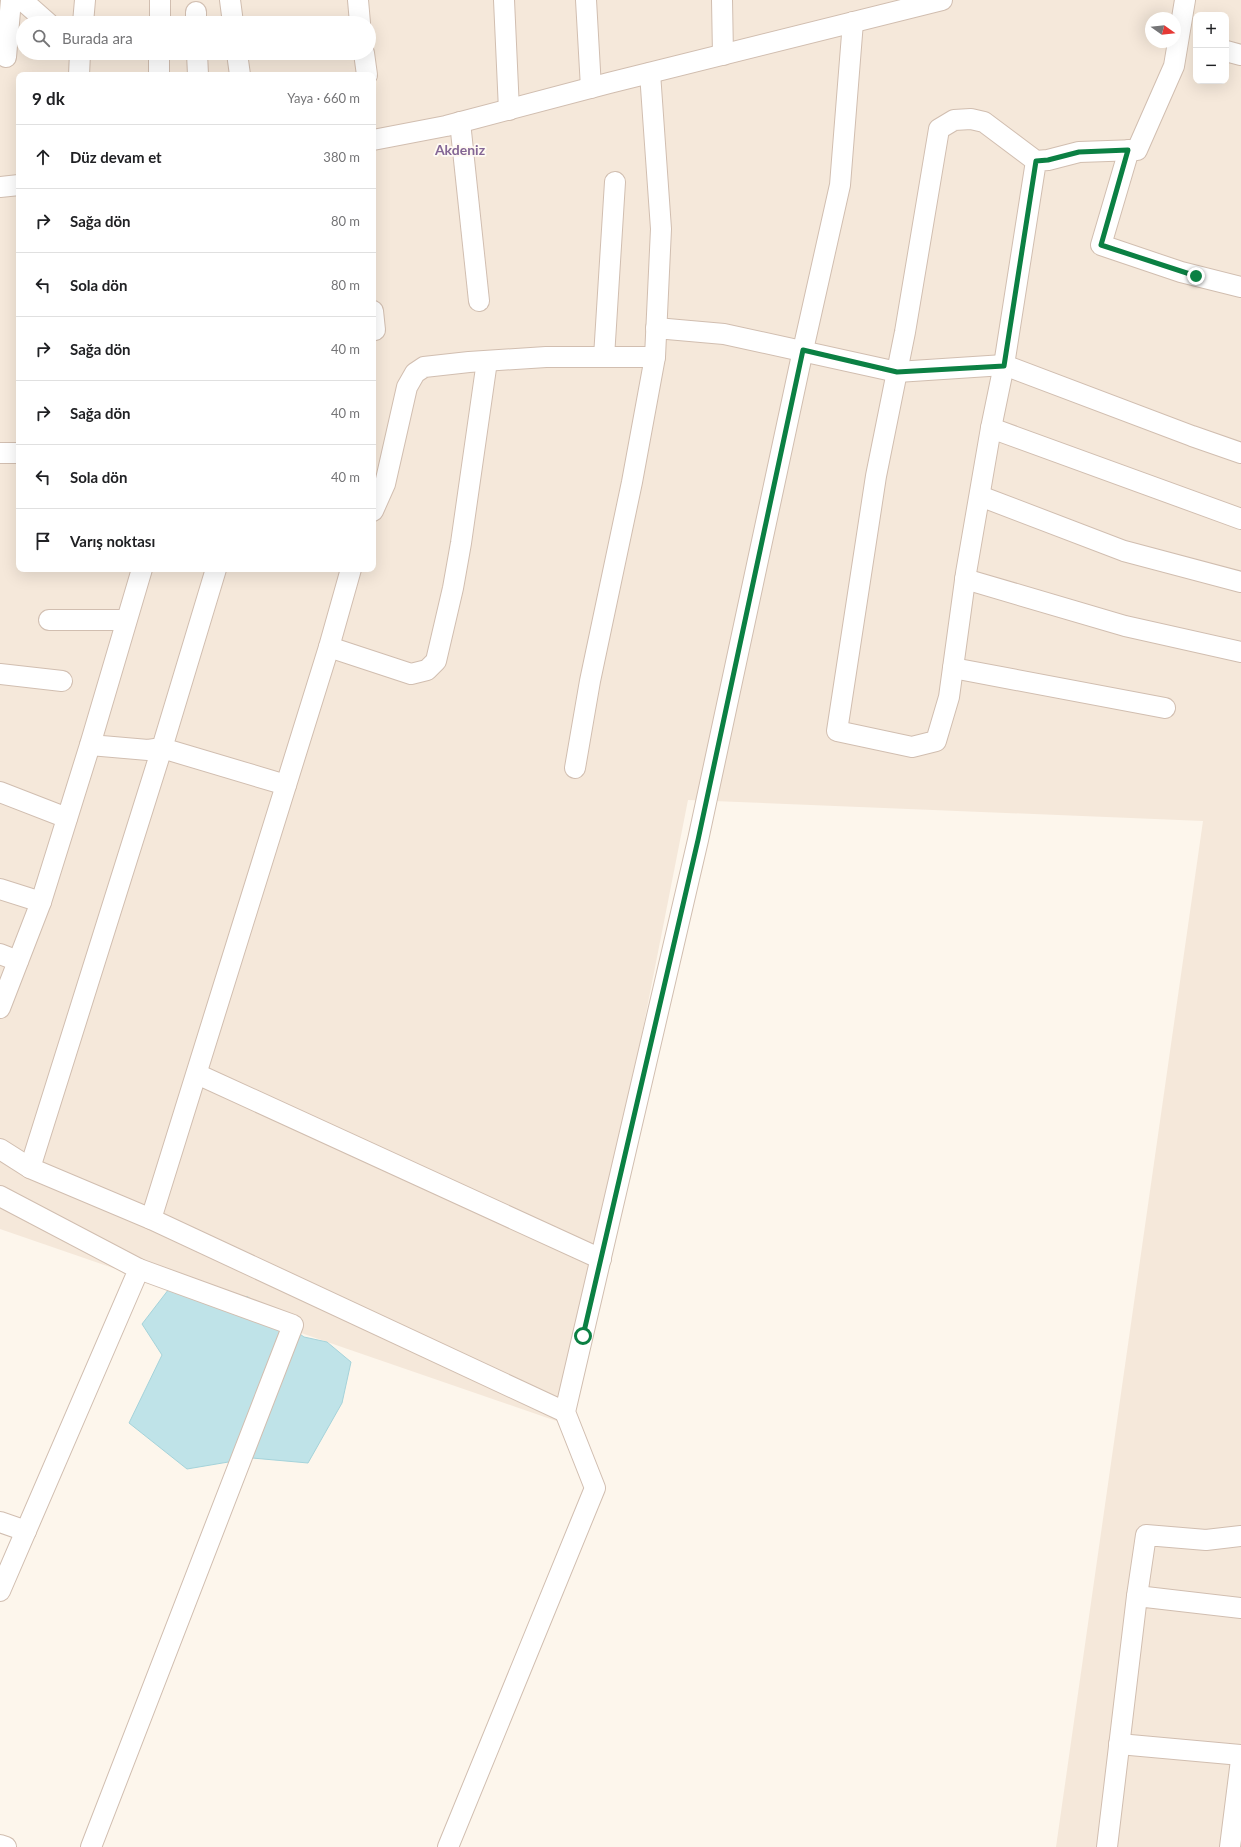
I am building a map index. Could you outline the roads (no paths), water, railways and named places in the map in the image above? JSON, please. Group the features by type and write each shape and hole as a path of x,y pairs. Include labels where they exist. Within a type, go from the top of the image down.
{"street":[{"path":"6,57 11,0"},
{"path":"22,0 40,16"},
{"path":"84,16 85,0"},
{"path":"160,0 160,16"},
{"path":"230,0 232,16"},
{"path":"358,0 359,16"},
{"path":"504,0 509,110"},
{"path":"586,0 591,88"},
{"path":"1036,161 1004,366 991,428 965,579 949,697 936,741 912,747 836,731 876,476 897,372 940,130 954,120 971,119 984,122 1036,161 1048,160 1079,152 1137,150 1174,66 1187,42 1185,0"},
{"path":"376,135 460,122 936,1"},
{"path":"723,55 724,2"},
{"path":"448,1847 595,1488 565,1412 698,840 803,350 840,185 853,22"},
{"path":"1229,52 1241,55"},
{"path":"79,72 80,60"},
{"path":"159,60 159,72"},
{"path":"197,60 198,72"},
{"path":"238,60 240,72"},
{"path":"365,60 367,72"},
{"path":"575,768 590,681 632,482 655,357 661,229 650,73"},
{"path":"460,122 479,301"},
{"path":"1128,150 1101,245 1181,272 1241,287"},
{"path":"604,357 615,182"},
{"path":"656,328 724,334 803,350 897,372 1004,366 1241,453"},
{"path":"376,504 385,484 407,388 415,373 424,368 487,361 546,357 655,357"},
{"path":"329,647 411,674 427,670 436,661 453,588 461,543 487,361"},
{"path":"991,428 1241,518"},
{"path":"0,452 16,453"},
{"path":"980,496 1124,551 1241,582"},
{"path":"0,1008 9,958 41,902 90,745 141,572"},
{"path":"30,1168 162,748 215,572"},
{"path":"151,1219 329,647 350,572"},
{"path":"965,579 1125,626 1241,652"},
{"path":"50,620 126,620"},
{"path":"953,668 1165,708"},
{"path":"0,674 62,681"},
{"path":"90,745 148,750 162,748 286,785"},
{"path":"0,792 67,818"},
{"path":"0,889 41,902"},
{"path":"197,1074 601,1259"},
{"path":"0,1149 30,1168 151,1219 565,1412"},
{"path":"0,1196 138,1268 293,1325 91,1847"},
{"path":"0,1591 138,1268"},
{"path":"0,1522 26,1531"},
{"path":"1107,1847 1137,1596 1146,1535 1206,1540 1241,1536"},
{"path":"1137,1596 1241,1608"},
{"path":"1119,1744 1241,1754"},
{"path":"1230,1847 1241,1760"},
{"path":"0,1845 6,1847"}],"water":[{"path":"172,1285 248,1297 304,1337 327,1342 351,1362 342,1403 308,1463 252,1458 187,1469 129,1423 162,1355 142,1324"}],"district":[{"name":"Akdeniz","path":"460,150"}]}
